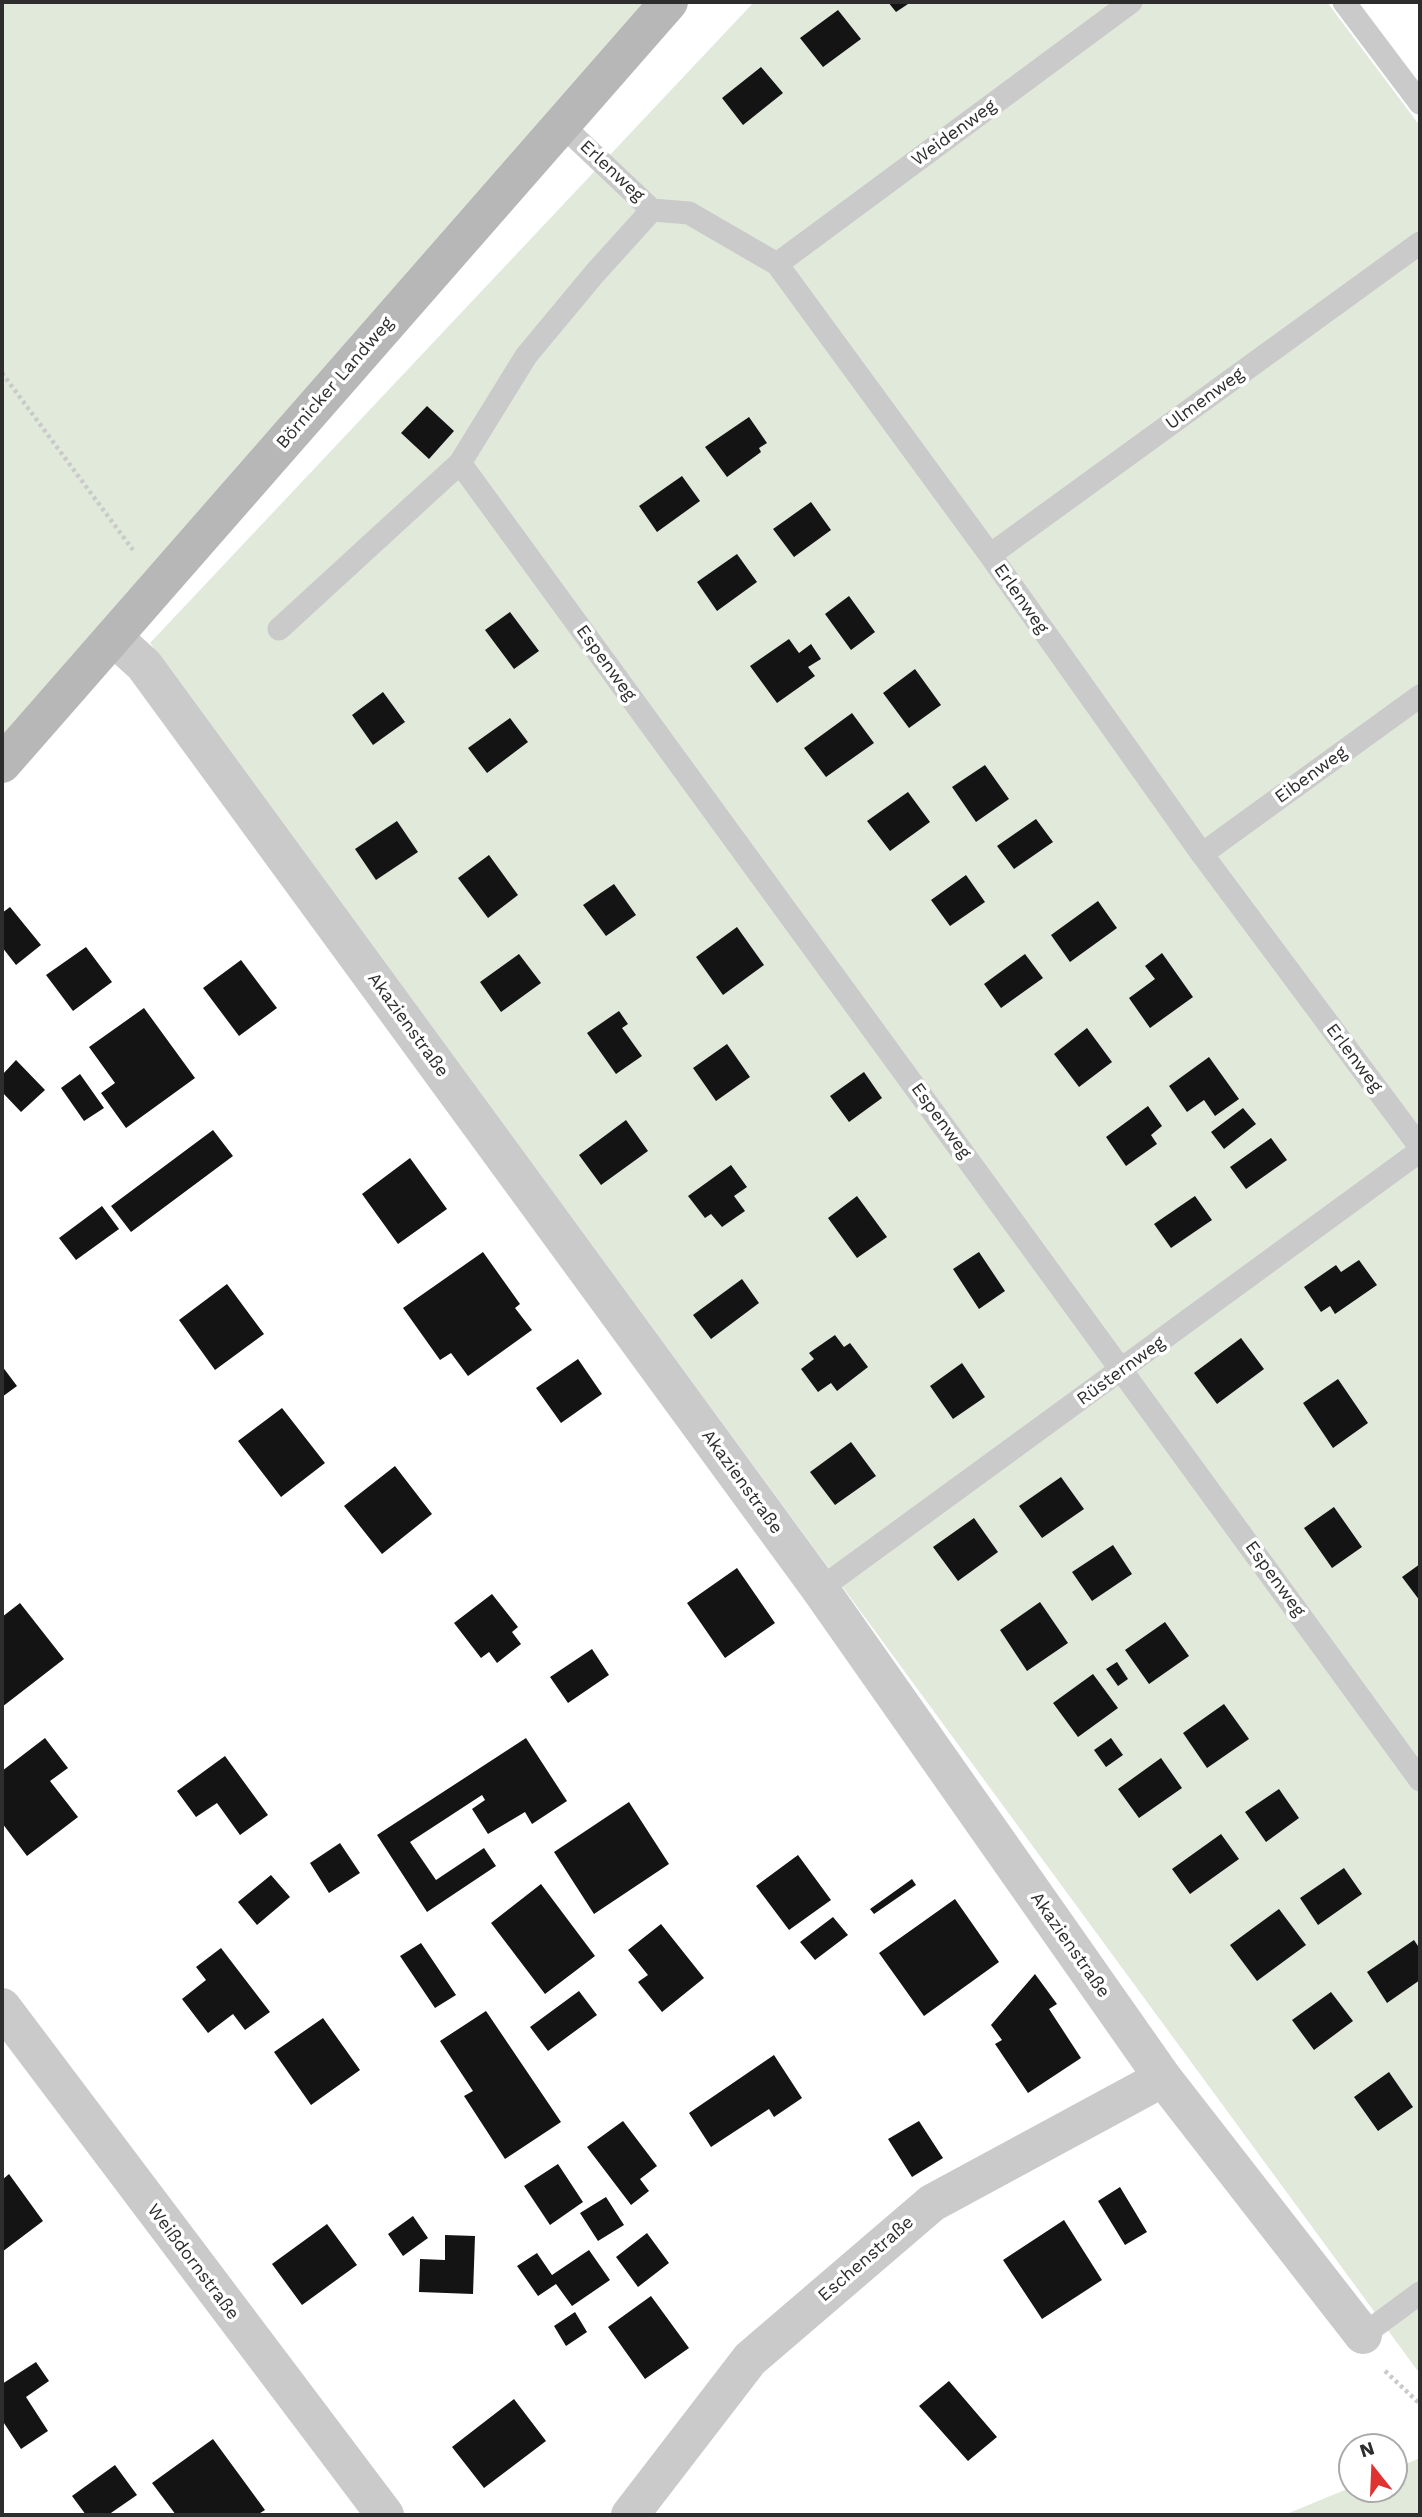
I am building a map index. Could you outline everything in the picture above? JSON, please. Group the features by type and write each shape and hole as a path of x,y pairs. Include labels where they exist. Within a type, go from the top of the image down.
{"street":[{"name":"Börnicker Landweg","path":"2,764 668,2"},
{"name":"Akazienstraße","path":"113,637 144,665 820,1589 1163,2078 1363,2335"},
{"name":"Weißdornstraße","path":"2,2007 385,2515"},
{"name":"Eschenstraße","path":"630,2515 750,2359 932,2203 1163,2078"}],"lane":[{"name":"Weidenweg","path":"777,264 1131,2"},
{"path":"1344,2 1420,103"},
{"name":"Erlenweg","path":"561,124 652,210 689,213 777,264 990,555 1202,854 1420,1149"},
{"path":"279,629 460,463 526,356 652,210"},
{"name":"Ulmenweg","path":"990,555 1420,243"},
{"name":"Espenweg","path":"460,463 1420,1780"},
{"name":"Eibenweg","path":"1202,854 1420,696"},
{"name":"Rüsternweg","path":"820,1589 1123,1370 1420,1149"},
{"path":"1363,2335 1420,2293"}],"path":[{"path":"2,373 158,584"},
{"path":"1363,2335 1386,2371 1420,2404"}],"green space":[{"path":"2,2 645,2 2,736"},
{"path":"754,2 1327,2 1420,126 1420,2374 150,643"},
{"path":"1420,2458 1420,2515 1284,2515 1338,2493 1338,2503 1408,2503 1408,2463"}],"building":[{"path":"888,2 911,2 896,12"},
{"path":"838,10 861,39 823,67 800,38"},
{"path":"761,67 783,93 743,125 722,98"},
{"path":"427,406 454,431 429,459 401,433"},
{"path":"749,417 767,443 759,448 761,452 727,477 705,447"},
{"path":"682,476 700,501 657,532 639,506"},
{"path":"811,502 831,530 794,557 773,529"},
{"path":"737,554 757,582 717,611 697,582"},
{"path":"849,596 875,632 851,650 825,614"},
{"path":"510,612 539,651 514,669 485,630"},
{"path":"789,639 799,653 811,644 821,659 808,667 815,676 777,703 750,666"},
{"path":"915,669 941,705 909,728 883,693"},
{"path":"383,692 405,722 373,745 352,715"},
{"path":"852,713 874,743 826,777 804,748"},
{"path":"510,718 528,742 487,773 468,748"},
{"path":"985,765 1009,799 976,822 952,787"},
{"path":"908,792 930,822 890,851 867,821"},
{"path":"1036,819 1053,842 1014,869 997,846"},
{"path":"397,821 418,852 376,880 355,849"},
{"path":"489,855 518,895 488,918 458,878"},
{"path":"966,875 985,902 950,926 931,900"},
{"path":"614,884 636,915 606,936 583,905"},
{"path":"1098,901 1117,928 1070,962 1051,935"},
{"path":"10,907 41,945 16,965 2,947 2,913"},
{"path":"737,927 764,965 723,995 696,957"},
{"path":"86,947 112,982 73,1011 46,975"},
{"path":"1162,953 1193,997 1150,1028 1129,998 1155,979 1145,966"},
{"path":"519,954 541,983 501,1012 480,982"},
{"path":"1025,954 1043,978 1001,1008 984,984"},
{"path":"241,960 277,1008 239,1036 203,988"},
{"path":"144,1008 195,1078 126,1128 101,1093 115,1083 89,1047"},
{"path":"619,1011 628,1024 622,1028 642,1056 616,1074 587,1033"},
{"path":"1087,1028 1112,1062 1079,1087 1054,1054"},
{"path":"727,1044 750,1077 716,1101 693,1068"},
{"path":"1209,1057 1239,1099 1215,1116 1204,1100 1187,1112 1169,1086"},
{"path":"16,1060 45,1090 21,1112 2,1092 2,1075"},
{"path":"864,1072 882,1098 849,1122 830,1096"},
{"path":"80,1074 104,1108 84,1121 61,1088"},
{"path":"1148,1106 1162,1126 1151,1135 1157,1144 1126,1166 1106,1137"},
{"path":"1243,1108 1256,1124 1224,1149 1211,1132"},
{"path":"626,1120 648,1151 601,1185 579,1155"},
{"path":"213,1130 233,1156 131,1232 111,1206"},
{"path":"1271,1138 1287,1160 1246,1189 1230,1167"},
{"path":"410,1158 447,1209 398,1244 362,1194"},
{"path":"731,1165 747,1187 734,1196 745,1211 722,1227 711,1214 705,1218 688,1196"},
{"path":"857,1196 887,1237 857,1258 828,1218"},
{"path":"1195,1196 1212,1220 1171,1248 1154,1224"},
{"path":"102,1206 119,1229 76,1260 59,1238"},
{"path":"483,1252 520,1304 515,1308 532,1330 468,1376 451,1353 440,1360 403,1308"},
{"path":"979,1252 1005,1291 979,1309 953,1269"},
{"path":"1359,1260 1377,1285 1335,1314 1330,1306 1321,1312 1304,1287 1336,1265 1341,1272"},
{"path":"742,1279 759,1303 711,1339 693,1315"},
{"path":"227,1284 264,1334 215,1370 179,1320"},
{"path":"835,1335 844,1347 850,1343 868,1367 837,1391 831,1383 818,1392 801,1369 814,1359 809,1353"},
{"path":"1241,1338 1264,1369 1217,1404 1194,1373"},
{"path":"578,1359 602,1394 561,1423 536,1388"},
{"path":"962,1363 985,1397 953,1419 930,1386"},
{"path":"2,1366 17,1386 2,1397"},
{"path":"1338,1379 1368,1423 1333,1448 1303,1403"},
{"path":"282,1408 325,1463 281,1497 238,1441"},
{"path":"851,1442 876,1476 835,1505 810,1472"},
{"path":"395,1466 432,1514 382,1554 344,1506"},
{"path":"1061,1477 1084,1509 1042,1538 1019,1506"},
{"path":"1334,1507 1362,1547 1332,1568 1304,1528"},
{"path":"974,1518 998,1552 958,1581 933,1547"},
{"path":"1113,1545 1132,1574 1092,1601 1072,1572"},
{"path":"1420,1564 1420,1601 1402,1577"},
{"path":"737,1568 775,1623 725,1658 687,1603"},
{"path":"492,1594 518,1627 512,1632 521,1644 497,1663 489,1652 481,1658 454,1623"},
{"path":"1040,1602 1068,1643 1027,1671 1000,1630"},
{"path":"20,1603 64,1659 2,1707 2,1617"},
{"path":"1165,1622 1189,1656 1149,1684 1125,1650"},
{"path":"592,1649 609,1675 568,1703 550,1677"},
{"path":"1117,1662 1128,1679 1118,1686 1106,1669"},
{"path":"1093,1674 1118,1708 1078,1737 1053,1703"},
{"path":"1224,1704 1249,1739 1207,1768 1183,1733"},
{"path":"45,1738 68,1768 50,1781 78,1817 27,1856 2,1823 2,1771"},
{"path":"526,1738 567,1801 532,1824 525,1812 488,1834 472,1809 485,1800 482,1795 410,1842 436,1880 484,1848 496,1866 427,1912 377,1835"},
{"path":"1111,1738 1123,1755 1106,1767 1094,1750"},
{"path":"225,1756 268,1815 240,1835 217,1803 196,1817 177,1791"},
{"path":"1161,1758 1182,1788 1139,1818 1118,1789"},
{"path":"1279,1789 1299,1818 1266,1842 1245,1812"},
{"path":"629,1802 669,1864 594,1914 554,1852"},
{"path":"1221,1834 1239,1859 1190,1894 1172,1869"},
{"path":"340,1843 360,1873 329,1893 310,1863"},
{"path":"798,1855 831,1900 789,1930 756,1886"},
{"path":"1344,1868 1362,1894 1318,1925 1300,1898"},
{"path":"271,1875 290,1897 257,1925 238,1902"},
{"path":"912,1879 916,1885 874,1914 870,1909"},
{"path":"541,1884 595,1956 545,1994 491,1923"},
{"path":"955,1899 999,1962 924,2016 879,1953"},
{"path":"1279,1909 1306,1945 1257,1981 1230,1945"},
{"path":"833,1917 848,1935 815,1960 800,1942"},
{"path":"661,1924 704,1978 662,2012 638,1982 648,1975 628,1950"},
{"path":"1414,1940 1420,1949 1420,1980 1387,2003 1367,1972"},
{"path":"421,1943 456,1995 435,2008 400,1956"},
{"path":"221,1948 270,2012 245,2030 233,2014 208,2033 182,1999 206,1980 196,1967"},
{"path":"1035,1974 1057,2004 1049,2009 1081,2058 1028,2093 995,2044 1002,2040 991,2025"},
{"path":"579,1991 597,2015 548,2051 530,2027"},
{"path":"1331,1992 1353,2021 1314,2050 1292,2020"},
{"path":"486,2011 561,2122 505,2159 464,2096 473,2091 440,2041"},
{"path":"323,2018 360,2070 311,2105 274,2052"},
{"path":"774,2055 802,2098 774,2117 769,2109 711,2147 689,2113"},
{"path":"1389,2072 1413,2107 1378,2131 1354,2097"},
{"path":"623,2121 657,2166 640,2179 649,2191 631,2205 587,2147"},
{"path":"919,2121 943,2158 912,2177 888,2139"},
{"path":"558,2164 583,2202 550,2225 524,2186"},
{"path":"9,2174 43,2221 2,2252 2,2180"},
{"path":"1120,2187 1147,2232 1125,2245 1098,2201"},
{"path":"606,2197 624,2225 598,2241 580,2213"},
{"path":"413,2216 428,2238 403,2256 388,2234"},
{"path":"1064,2220 1102,2280 1042,2319 1003,2260"},
{"path":"327,2224 357,2265 302,2305 272,2264"},
{"path":"647,2233 669,2263 638,2287 616,2257"},
{"path":"445,2235 475,2236 473,2294 419,2292 420,2259 445,2260"},
{"path":"589,2250 610,2280 572,2306 556,2284 538,2296 517,2266 537,2253 552,2275"},
{"path":"651,2296 689,2348 645,2379 608,2327"},
{"path":"575,2312 587,2332 566,2346 554,2326"},
{"path":"36,2362 49,2381 26,2397 48,2431 21,2449 2,2420 2,2384"},
{"path":"949,2381 997,2437 968,2461 919,2406"},
{"path":"514,2399 546,2441 484,2488 452,2447"},
{"path":"213,2439 265,2510 257,2515 176,2515 152,2483"},
{"path":"115,2465 137,2495 108,2515 86,2515 72,2496"}]}
